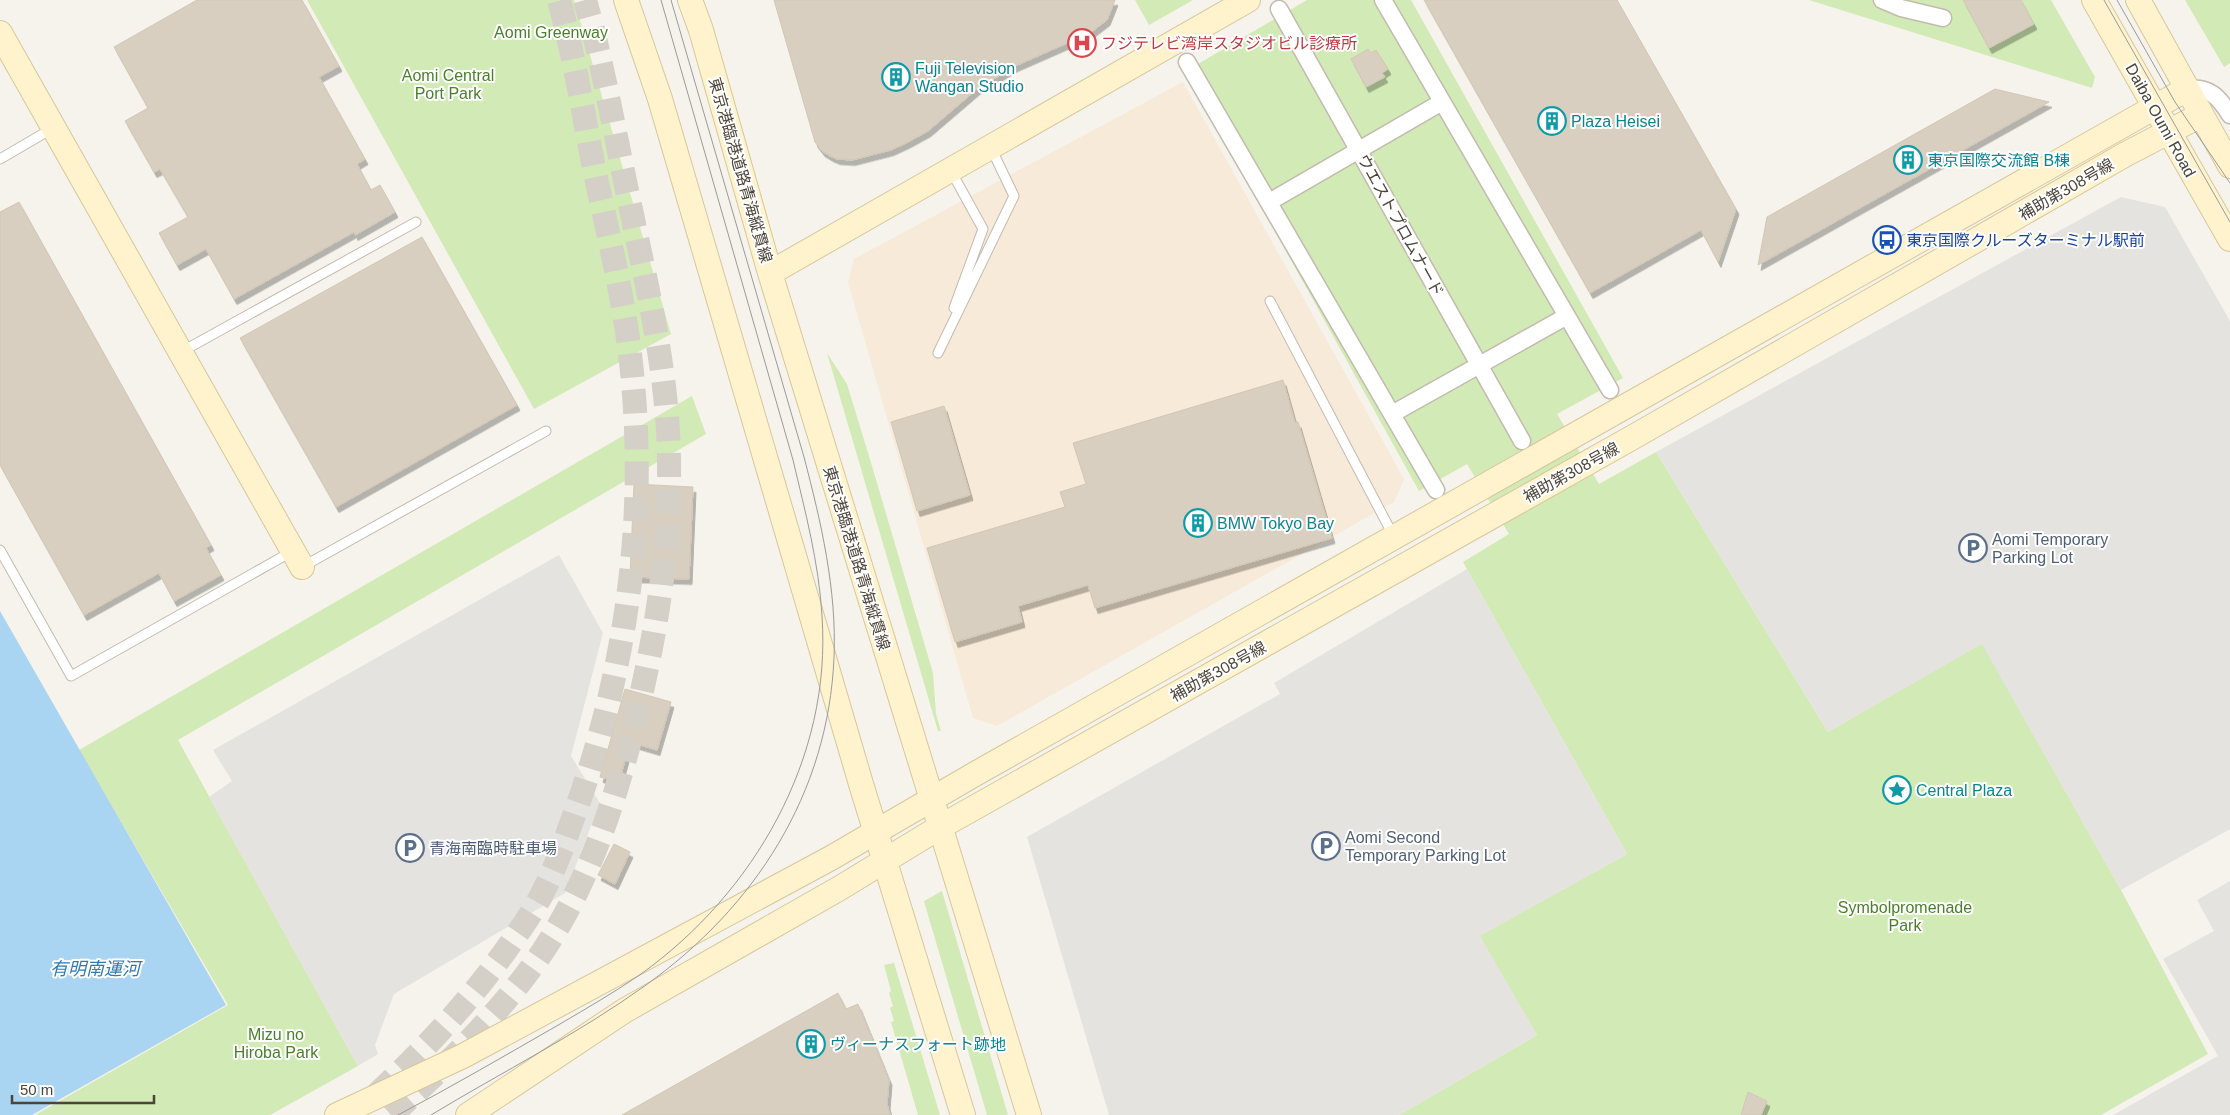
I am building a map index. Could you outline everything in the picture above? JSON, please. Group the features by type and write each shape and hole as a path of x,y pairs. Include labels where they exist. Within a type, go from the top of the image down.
{"street":[{"path":"626,0 660,99 876,832 963,1115"},
{"name":"東京港臨港道路青海縦貫線","path":"690,0 704,39 770,273 1029,1115"},
{"path":"770,273 1248,0"},
{"path":"1383,0 1610,390"},
{"path":"1882,0 1901,8 1943,18"},
{"name":"Daiba Oumi Road","path":"2094,0 2167,132 2230,239"},
{"path":"2138,0 2230,166"},
{"name":"ウエストプロムナード","path":"1279,9 1522,441"},
{"path":"0,34 298,559"},
{"path":"1187,62 1436,490"},
{"path":"2186,89 2199,87 2212,94 2223,103 2230,115"},
{"name":"補助第308号線","path":"337,1115 463,1056 876,832 2186,89"},
{"path":"1269,202 1442,102"},
{"name":"補助第308号線","path":"468,1115 624,1011 940,828 1643,432 2201,114"},
{"path":"1392,414 1567,316"}],"lane":[{"path":"0,159 53,128"},
{"path":"951,170 983,229 938,353 1014,196 991,148"},
{"path":"181,352 416,222"},
{"path":"1270,301 1394,537"},
{"path":"0,550 71,676 546,430"}],"shaded area":[{"path":"1183,82 1404,479 1394,502 997,726 973,718 848,282 854,259"},
{"name":"Aomi Temporary Parking Lot","path":"2121,197 2165,207 2230,321 2230,829 2121,890 1982,644 1828,732 1656,452"},
{"name":"青海南臨時駐車場","path":"559,555 603,633 571,756 600,803 565,893 394,994 375,1045 378,1054 358,1066 209,797 232,781 213,750"},
{"name":"Aomi Second Temporary Parking Lot","path":"1467,569 1627,854 1480,936 1537,1035 1399,1115 1109,1115 1027,837 1280,694 1274,683"},
{"path":"2230,881 2230,1115 2113,1115 2218,1056 2163,959 2214,931 2197,900"}],"green space":[{"name":"Aomi Central Port Park","path":"307,0 574,0 671,334 534,409"},
{"path":"1135,0 1193,0 1149,25"},
{"name":"Symbolpromenade Park","path":"1307,0 1411,0 1623,378 1557,414 1599,484 1656,452 1828,732 1982,643 2121,890 2208,1054 2101,1115 1399,1115 1537,1035 1479,936 1627,854 1463,562 1509,534 1467,464 1419,491 1186,71"},
{"path":"1809,0 1875,0 1898,13 1949,26 1950,12 1937,12 1892,0 1963,0 1989,48 2034,24 2021,0 2051,0 2095,77 2092,88"},
{"path":"2185,0 2230,0 2230,63 2224,67"},
{"path":"827,353 847,384 872,466 933,673 936,714 941,731 938,731"},
{"name":"Mizu no Hiroba Park","path":"692,396 706,434 178,740 358,1066 270,1115 35,1115 228,1005 79,750"},
{"path":"942,891 1008,1115 987,1115 928,915 924,901"},
{"path":"894,963 940,1115 918,1115 891,1022 894,1021 890,1008 893,1006 884,965"}],"water":[{"name":"有明南運河","path":"0,611 226,1005 32,1115 0,1115"}],"building":[{"path":"197,0 302,0 339,66 319,77 365,159 357,164 371,190 380,185 395,212 355,235 354,232 234,299 206,249 177,265 159,233 188,217 160,169 154,172 125,121 148,108 114,47"},
{"name":"Fuji Television Wangan Studio","path":"774,0 1115,0 1107,20 1090,33 1015,66 977,89 928,131 908,142 891,150 852,160 837,159 830,156 822,151 815,142"},
{"name":"Plaza Heisei","path":"1424,0 1617,0 1736,209 1718,262 1701,230 1590,293"},
{"path":"1963,0 2021,0 2034,24 1989,48"},
{"path":"1368,49 1371,53 1376,50 1388,69 1382,73 1385,77 1366,87 1351,59"},
{"name":"東京国際交流館 B棟","path":"1995,89 2049,102 1758,265 1767,217"},
{"path":"19,202 211,545 206,548 221,575 174,601 159,573 84,615 0,465 0,212"},
{"path":"422,237 517,405 336,507 240,338"},
{"path":"1283,380 1295,423 1298,422 1332,538 1095,608 1088,585 1018,606 1022,622 955,642 927,548 1065,507 1060,492 1086,484 1073,443"},
{"path":"944,406 970,495 917,511 891,422"},
{"path":"634,484 693,487 689,579 630,577"},
{"path":"625,689 671,702 657,750 630,742 619,782 600,777"},
{"path":"614,844 630,852 615,884 598,875"},
{"name":"ヴィーナスフォート跡地","path":"838,993 846,1009 858,1004 889,1080 887,1104 890,1115 622,1115"},
{"path":"1748,1092 1767,1101 1761,1115 1741,1115"}],"tunnel":[{"path":"376,1095 428,1043 476,989 506,950 540,898 562,849 594,756 608,704 628,598 634,545 636,491 636,437 630,356 617,275 574,63 559,0"},
{"path":"391,1115 453,1057 491,1017 527,974 559,926 573,900 607,818 632,733 654,633 664,566 669,498 668,430 665,396 649,295 603,73 585,0"}],"tram line":[{"path":"398,1115 500,1059 611,994 641,974 682,941 718,904 751,863 778,818 799,770 814,720 822,669 822,616 818,576 811,537 793,460 661,0"},
{"path":"431,1115 620,1003 685,954 721,920 752,883 779,843 801,801 817,756 829,708 834,658 833,607 826,556 816,506 804,457 671,0"},
{"path":"2104,0 2230,222"},
{"path":"2117,0 2175,102 2230,183"}],"place":[{"name":"フジテレビ湾岸スタジオビル診療所","path":"1082,43"},
{"name":"Fuji Television Wangan Studio","path":"896,77"},
{"name":"Plaza Heisei","path":"1552,121"},
{"name":"東京国際交流館 B棟","path":"1908,160"},
{"name":"東京国際クルーズターミナル駅前","path":"1887,240"},
{"name":"BMW Tokyo Bay","path":"1198,523"},
{"name":"Aomi Temporary Parking Lot","path":"1973,548"},
{"name":"Central Plaza","path":"1897,790"},
{"name":"Aomi Second Temporary Parking Lot","path":"1326,846"},
{"name":"青海南臨時駐車場","path":"410,848"},
{"name":"ヴィーナスフォート跡地","path":"811,1044"}],"park label":[{"name":"Aomi Greenway","path":"551,32"}]}
